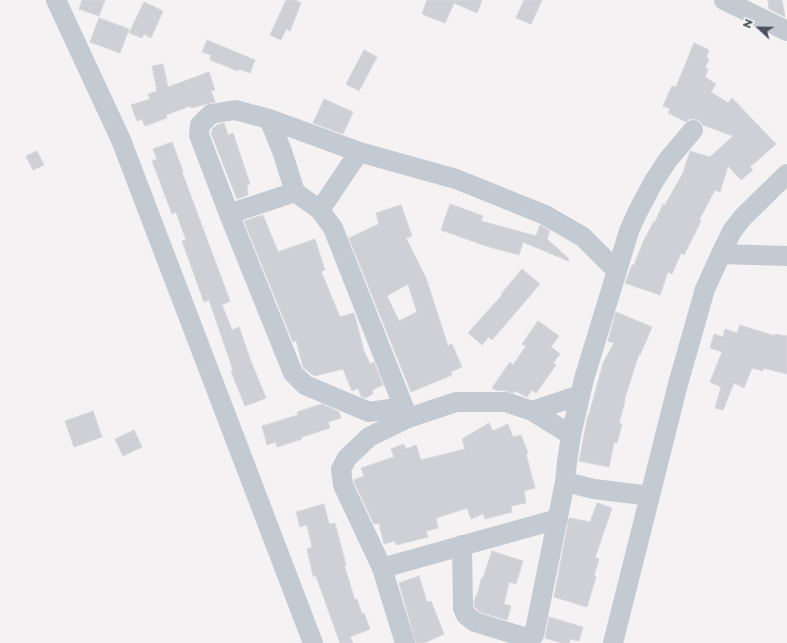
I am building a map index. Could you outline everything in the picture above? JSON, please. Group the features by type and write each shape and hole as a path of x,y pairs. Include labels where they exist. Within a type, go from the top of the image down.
{"street":[{"path":"56,0 121,140 313,643"},
{"path":"724,0 787,31"},
{"path":"571,435 532,411 506,402 456,402 406,413 369,412 305,385 293,373 229,214 199,134 200,125 211,114 235,110 269,119 359,152 456,179 546,215 583,236 617,271"},
{"path":"269,119 282,151 295,192 320,210 333,228 406,413"},
{"path":"462,545 463,608 466,615 475,622 526,638 534,635 558,519 565,482 571,435 580,396 629,231 654,180 667,161 693,130"},
{"path":"320,210 359,152"},
{"path":"613,643 678,384 706,289 732,231 743,217 787,174"},
{"path":"229,214 295,192"},
{"path":"721,254 787,256"},
{"path":"532,411 580,396"},
{"path":"405,643 382,568 343,485 341,469 347,458 369,437 406,413"},
{"path":"565,482 594,489 650,496"},
{"path":"382,568 558,519"}],"building":[{"path":"82,0 105,0 99,16 79,9"},
{"path":"286,0 295,0 301,3 290,31 286,29 281,40 270,35"},
{"path":"427,0 482,0 477,13 454,3 445,23 422,14"},
{"path":"524,0 542,0 531,24 516,18"},
{"path":"768,0 782,0 785,17 769,9"},
{"path":"144,2 163,11 151,38 144,34 142,38 129,33"},
{"path":"99,18 129,29 120,53 90,42"},
{"path":"207,40 255,60 250,73 239,69 238,71 210,60 211,55 202,52"},
{"path":"694,43 709,50 706,58 709,59 705,68 708,69 705,77 716,84 711,92 728,103 732,98 776,144 750,167 753,170 741,180 728,166 720,192 715,190 699,220 701,221 684,255 681,253 672,274 668,272 660,295 625,283 632,265 634,265 644,240 654,221 655,222 663,204 665,205 683,173 690,151 710,157 733,136 703,125 700,121 695,119 689,119 686,122 668,113 670,109 663,106 672,86 676,87"},
{"path":"364,50 377,57 359,91 346,84"},
{"path":"163,64 168,87 209,72 215,90 211,91 215,102 191,108 190,106 166,115 167,118 145,126 142,119 137,121 131,105 150,99 148,94 157,91 152,66"},
{"path":"324,99 353,112 343,134 313,123"},
{"path":"224,123 228,135 233,133 250,184 247,185 248,195 237,199 211,133 213,131 212,129 217,125"},
{"path":"172,142 230,301 222,305 232,330 239,327 266,398 245,406 231,371 233,370 209,300 204,302 182,241 186,240 176,212 172,214 152,161 157,159 153,149"},
{"path":"37,151 44,165 33,170 26,156"},
{"path":"450,204 483,216 481,221 536,236 540,225 550,231 547,239 569,259 568,261 523,242 519,255 486,246 441,230"},
{"path":"401,205 412,236 406,238 426,278 448,346 452,344 462,367 451,372 452,375 411,392 349,238 379,224 376,213","holes":["408,284 417,312 399,321 387,296"]},
{"path":"263,215 278,252 315,239 325,270 321,271 340,317 354,313 364,351 370,364 374,362 383,385 372,390 373,394 365,398 361,396 358,388 352,391 343,369 314,376 303,367 296,340 293,342 244,221"},
{"path":"522,269 540,284 492,340 489,337 482,345 468,333 502,295 501,294"},
{"path":"616,312 652,327 640,355 639,354 624,401 619,423 622,424 617,443 614,442 609,467 579,461 588,415 603,363 614,343 608,341"},
{"path":"538,321 559,336 551,347 560,354 553,363 556,365 536,393 532,390 527,397 515,391 514,393 492,388 510,362 513,365 526,346 522,344"},
{"path":"740,325 775,336 775,334 787,336 787,374 763,368 763,371 752,368 744,388 734,383 723,410 715,408 721,387 710,382 722,352 710,348 714,334 723,337 725,329 737,333"},
{"path":"322,404 339,412 341,418 328,422 330,428 277,447 276,442 267,445 262,426 298,415 297,412"},
{"path":"93,411 102,437 74,447 65,421"},
{"path":"489,423 493,431 508,424 513,437 521,435 528,453 526,454 535,488 524,491 526,503 511,506 512,512 485,519 483,514 471,519 467,508 436,518 438,528 426,531 428,537 396,545 395,541 384,544 379,523 374,524 354,482 354,480 364,476 361,468 394,457 391,449 404,444 406,449 416,445 421,460 465,449 462,439"},
{"path":"134,430 142,447 123,456 115,439"},
{"path":"597,503 612,508 595,558 599,559 594,576 596,577 587,607 554,597 569,518 590,522"},
{"path":"324,504 329,524 335,523 346,565 344,565 355,600 357,599 362,614 364,613 370,629 350,637 353,643 340,643 316,576 313,576 307,549 312,547 307,525 300,527 296,512"},
{"path":"492,551 523,561 516,584 509,582 504,604 511,606 507,620 480,612 474,606 476,595"},
{"path":"419,576 427,602 431,601 444,634 424,643 416,643 399,583"},
{"path":"549,617 583,627 579,641 570,639 569,643 562,643 545,638"}]}
